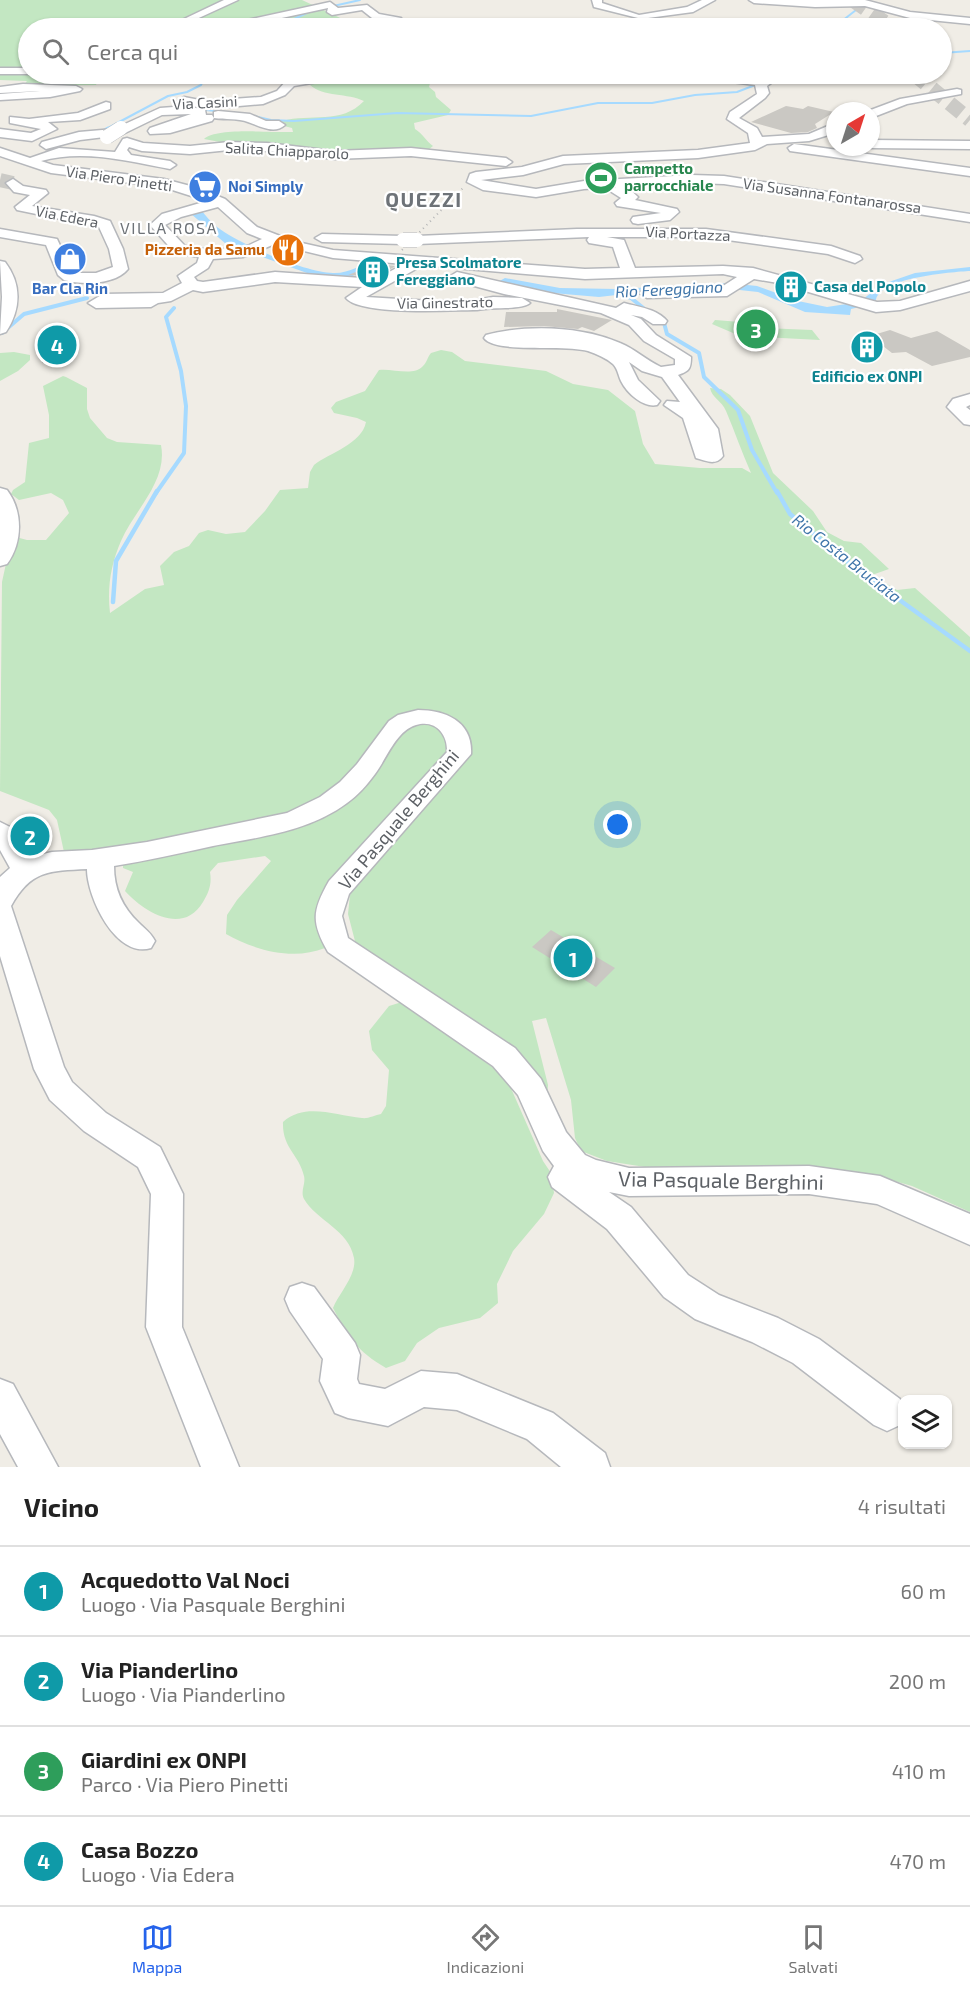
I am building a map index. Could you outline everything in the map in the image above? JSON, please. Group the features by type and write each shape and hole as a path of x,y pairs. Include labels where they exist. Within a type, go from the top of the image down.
{"street":[{"path":"190,18 233,0"},
{"path":"597,0 597,5 603,8 626,15 644,16 689,10 710,0"},
{"path":"754,0 815,4 865,3 910,15 944,18"},
{"path":"267,18 302,10 364,7 376,16 386,18"},
{"path":"952,19 970,21"},
{"path":"0,71 18,71"},
{"name":"Via Casini","path":"82,157 87,152 79,148 110,139 121,128 156,112 160,105 183,101 205,105 263,100 281,93 289,84"},
{"path":"756,144 753,131 733,119 734,115 761,96 762,84"},
{"path":"0,90 23,87 75,88 46,94 0,97"},
{"path":"880,110 904,101 964,90"},
{"path":"34,102 46,94"},
{"path":"16,119 41,121 60,119 80,116 106,106"},
{"path":"0,108 18,110 19,117 16,119"},
{"path":"12,161 79,136 117,132 160,112 188,110 204,115 250,118 264,125 279,125"},
{"path":"110,139 138,132 170,129 204,115"},
{"path":"0,134 32,137 50,130 92,128 114,117"},
{"path":"16,119 14,120 44,125 50,127 50,130"},
{"path":"39,119 60,119"},
{"path":"734,141 742,125"},
{"path":"820,137 826,133"},
{"path":"0,134 12,137 12,161"},
{"path":"571,160 698,154 778,138 826,139"},
{"name":"Salita Chiapparolo","path":"124,156 120,150 128,142 142,147 190,150 229,146 267,147 334,155 411,152 513,162 561,158 571,160"},
{"path":"756,144 794,153 891,160 970,172"},
{"path":"880,144 970,145"},
{"path":"12,161 59,152 82,157 124,156 170,165"},
{"path":"646,156 658,163 697,159 698,154"},
{"name":"Via Piero Pinetti","path":"51,169 82,157"},
{"name":"Salita Chiapparolo","path":"440,162 465,159"},
{"name":"Via Susanna Fontanarossa","path":"571,160 523,171 481,175 475,177 474,182 492,188 536,193 573,186 692,179 724,180 970,218"},
{"name":"Via Piero Pinetti","path":"12,161 51,169 164,183 193,191 217,204 248,228 289,244 333,254 585,274 723,270 753,273 843,296 876,307 890,308 906,305 954,288 970,286"},
{"name":"Via Piero Pinetti","path":"12,161 63,178 118,186"},
{"name":"Via Edera","path":"0,233 52,242 66,275 74,278 109,275 121,269 116,249 105,224 22,207 41,193 19,189 12,161"},
{"path":"638,182 639,179 674,174 667,173 679,165 673,162"},
{"path":"970,180 970,186"},
{"path":"575,233 612,226 622,221 665,217 672,212 623,203 621,202 631,196 616,192 657,186 659,181"},
{"name":"Via Piero Pinetti","path":"211,254 180,250 157,225 159,220 217,204"},
{"name":"Via Portazza","path":"217,204 231,206 261,225 324,238 410,240 575,233 706,233 831,250 855,258"},
{"name":"Via Portazza","path":"519,236 540,241 588,240 619,243 629,274"},
{"path":"151,302 96,303 103,299 166,298 191,285 186,276 203,265 211,254 243,253 272,240"},
{"name":"Via Edera","path":"99,251 116,249"},
{"path":"304,251 339,261 357,263"},
{"name":"Via Ginestrato","path":"566,300 556,303 493,302 455,305 377,304 360,302 354,298 411,266 412,261 429,269 504,289 566,300 605,309 635,322 650,338 683,357 683,367 676,371 656,372 646,368 616,347 592,339 553,334 492,338 500,342 574,343 595,348 618,359 625,368 630,381 651,401"},
{"path":"0,265 10,283 2,316"},
{"path":"485,284 493,268"},
{"path":"647,293 727,291 753,273"},
{"name":"Via Ginestrato","path":"191,285 203,287 275,277 378,284"},
{"path":"504,289 516,289 626,308 665,322 617,308 605,309"},
{"path":"668,372 709,429 714,456 703,454 691,415 673,405"},
{"path":"970,399 959,403 956,407 970,420"},
{"path":"0,494 10,509 10,519 0,560"},
{"name":"Via Pasquale Berghini","path":"0,903 3,892 26,870 53,861 101,858 293,820 313,813 355,784 398,725 422,717 435,717 445,722 460,736 459,754 339,888 329,909 329,930 338,945 504,1057 530,1088 554,1141 574,1165 590,1173 629,1182 809,1180 880,1190 970,1230"},
{"path":"0,831 5,835 20,865 26,870"},
{"path":"101,858 100,875 106,904 126,928 141,941"},
{"path":"0,910 49,1070 61,1091 95,1122 149,1157 167,1194 164,1328 220,1467"},
{"name":"Via Pasquale Berghini","path":"574,1165 564,1177 619,1218 676,1286 707,1307 765,1330 806,1351 887,1412"},
{"path":"302,1299 342,1355 338,1381 348,1400 388,1408 421,1389 458,1392 540,1426 591,1467"},
{"path":"0,1397 39,1467"}],"green space":[{"path":"0,0 302,0 340,18 18,18 18,81 0,80"},
{"path":"25,84 96,84 96,85 23,86"},
{"path":"430,84 429,87 435,92 436,97 451,110 448,115 414,123 415,129 433,146 428,150 353,154 204,139 211,135 233,132 293,132 292,128 284,126 282,121 336,116 346,113 364,101 315,89 310,85"},
{"path":"715,320 753,323 764,328 812,330 820,340 740,336 712,324"},
{"path":"441,350 452,352 465,361 546,371 573,384 608,390 635,411 643,444 655,464 700,468 742,468 751,473 726,411 710,388 721,389 750,416 773,473 813,511 827,532 844,541 861,543 889,569 872,575 897,590 915,588 970,637 970,1212 912,1186 877,1176 700,1167 645,1167 607,1161 581,1151 575,1138 571,1100 546,1018 532,1021 548,1085 547,1100 356,945 348,914 350,895 367,869 468,752 423,712 352,781 287,817 116,852 64,852 57,820 49,810 0,791 2,582 12,536 27,540 46,540 69,513 63,500 51,493 19,500 11,494 25,482 29,443 49,438 49,415 43,386 63,376 66,377 87,388 87,409 90,418 107,438 117,442 161,445 160,471 149,494 127,529 115,558 110,585 110,613 145,589 164,585 160,566 174,552 189,546 199,533 208,530 226,534 245,532 265,511 280,490 308,488 310,472 314,465 352,442 363,430 366,422 334,413 331,408 336,402 365,391 379,370 414,371 423,366 431,353"},
{"path":"14,352 30,355 30,360 18,371 0,381 0,353"},
{"path":"434,722 453,747 319,903 316,928 325,948 313,952 287,954 261,949 226,934 227,915 271,861 265,856 218,863 210,872 210,888 203,902 195,912 185,918 175,919 153,913 125,891 133,872 123,868 123,864 295,826 406,726"},
{"path":"402,1002 506,1077 543,1161 551,1173 554,1193 544,1214 513,1251 497,1284 498,1303 480,1318 439,1328 417,1343 405,1361 386,1368 360,1349 333,1308 353,1271 354,1258 346,1240 304,1199 302,1168 285,1138 283,1122 292,1116 311,1111 364,1118 381,1114 386,1106 389,1070 372,1050 369,1031 389,1006"}],"water":[{"path":"201,210 217,227 241,242 306,268 339,273 378,263 352,274 356,278 335,278 307,273 226,244 190,213"},
{"name":"Rio Fereggiano","path":"970,267 970,271 932,275 900,282 878,294 876,303 851,309 850,315 805,312 758,292 721,288 642,292 599,297 541,292 496,283 505,278 560,288 617,289 728,283 757,286 798,301 827,307 853,303 863,299 883,284 915,273"}],"building":[{"path":"786,106 803,109 808,106 826,110 826,117 815,124 817,128 808,132 791,133 751,122"},
{"path":"376,264 396,266 376,277 348,275"},
{"path":"557,309 612,320 594,331 582,327 578,329 544,326 504,327 506,312 557,312"},
{"name":"Edificio ex ONPI","path":"890,330 911,338 937,331 970,350 970,357 932,366 906,352 892,353 870,336"},
{"path":"50,331 72,331 64,362 42,363"},
{"path":"551,930 615,968 596,987 532,947"}],"waterway":[{"path":"329,7 360,0"},
{"path":"846,18 865,3"},
{"path":"296,18 311,11"},
{"path":"952,52 970,51"},
{"path":"106,129 168,96 187,92 201,84"},
{"path":"250,115 271,120 294,121 397,113 531,116 598,103 652,103 695,95 737,92 758,84"},
{"path":"196,109 235,113"},
{"path":"101,132 108,128"},
{"name":"Rio Costa Bruciata","path":"614,292 631,298 647,311"},
{"path":"2,333 24,314 87,298"},
{"path":"156,493 184,453 186,406 181,371 166,317 174,308"},
{"name":"Rio Costa Bruciata","path":"663,319 667,334 699,353 704,377 738,410 752,450 777,493"},
{"path":"113,602 116,561 157,491"},
{"name":"Rio Costa Bruciata","path":"777,491 790,514 854,567 970,651"}],"tunnel":[{"path":"853,0 879,18"},
{"path":"926,84 970,120"},
{"path":"0,180 13,183"}],"railway":[{"path":"402,250 463,188"}],"place":[{"name":"Campetto parrocchiale","path":"601,178"},
{"name":"Noi Simply","path":"205,187"},
{"name":"Pizzeria da Samu","path":"288,250"},
{"name":"Bar Cla Rin","path":"70,259"},
{"name":"Presa Scolmatore Fereggiano","path":"373,272"},
{"name":"Casa del Popolo","path":"791,287"},
{"name":"Giardini ex ONPI","path":"756,329"},
{"name":"Casa Bozzo","path":"57,345"},
{"name":"Edificio ex ONPI","path":"867,347"},
{"name":"Via Pianderlino","path":"30,836"},
{"name":"Acquedotto Val Noci","path":"573,958"}],"district":[{"name":"QUEZZI","path":"424,200"},
{"name":"VILLA ROSA","path":"169,228"}]}
